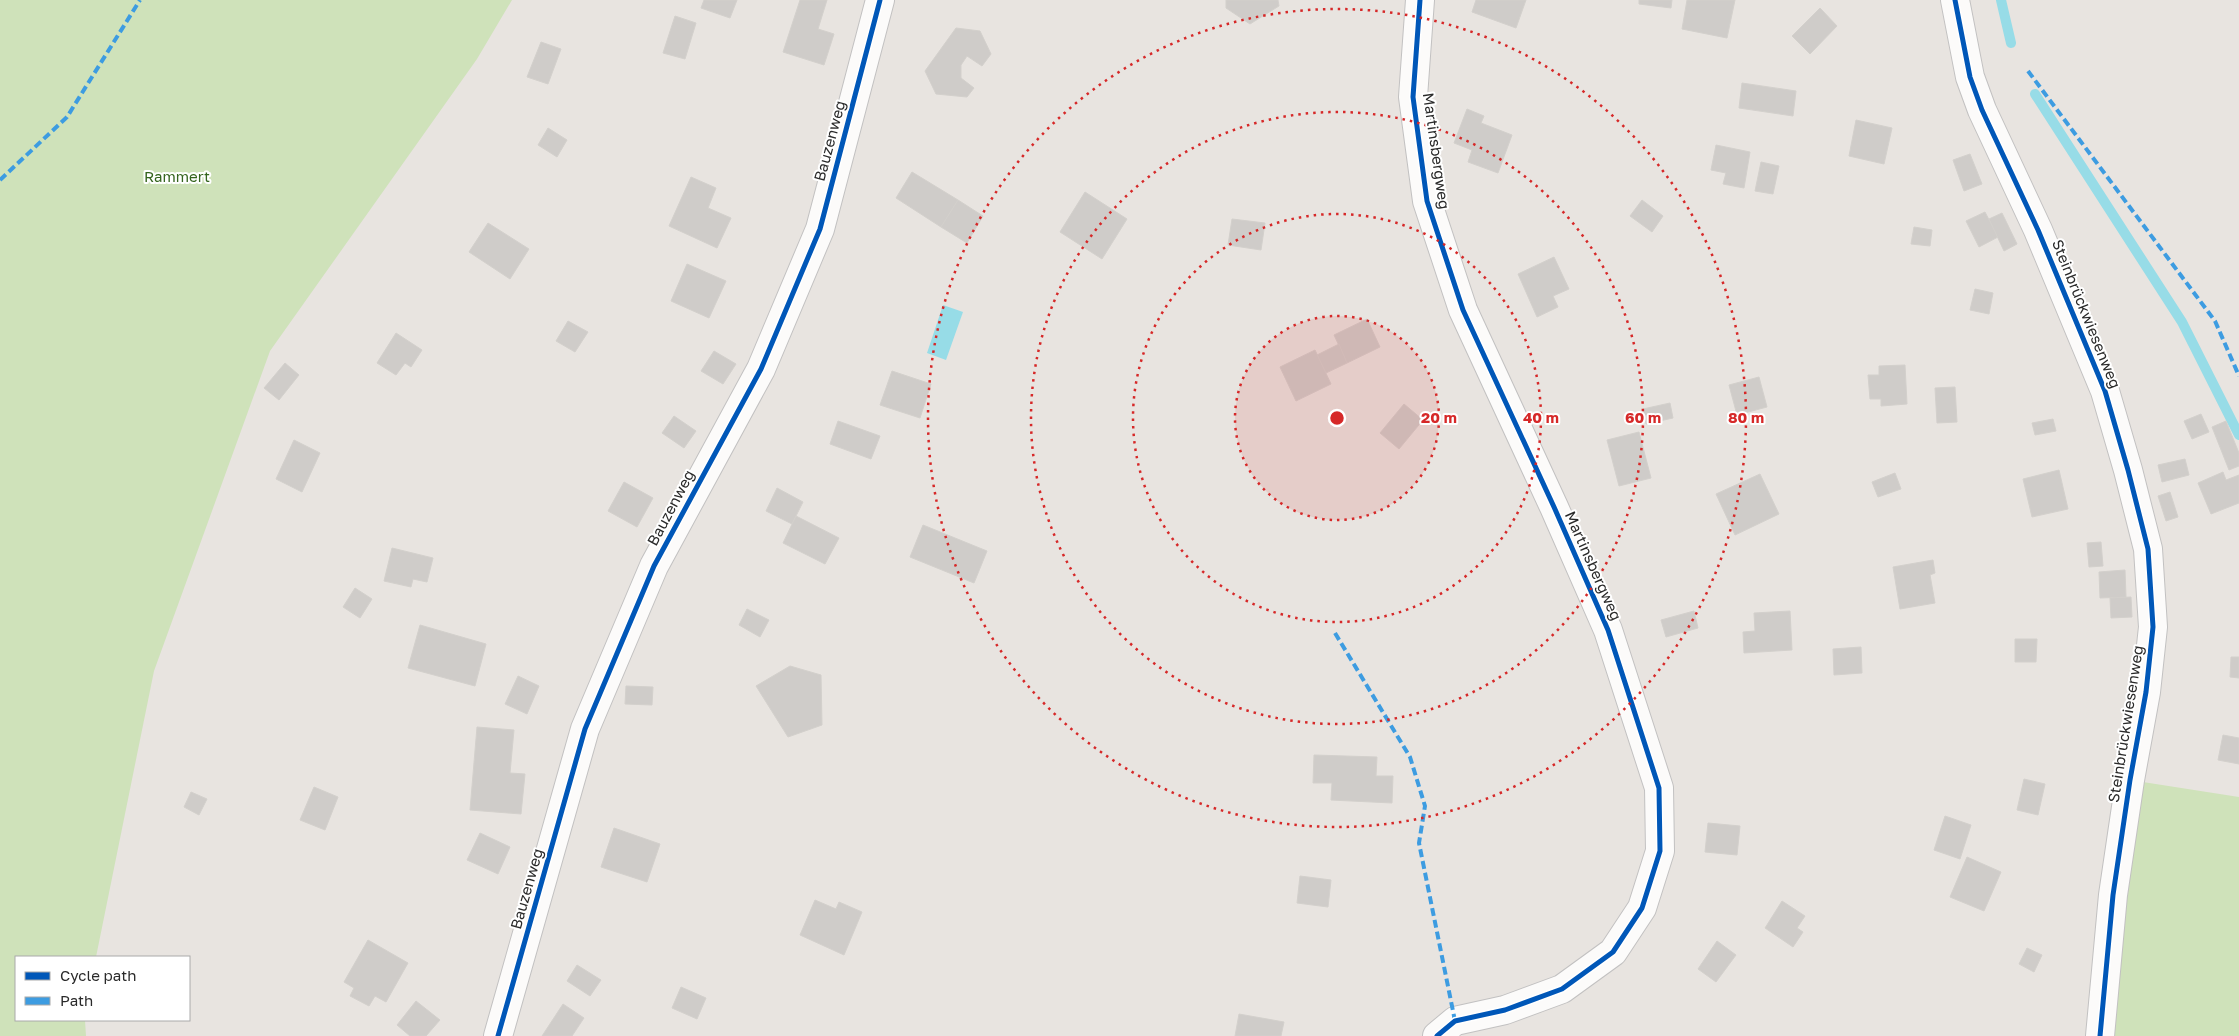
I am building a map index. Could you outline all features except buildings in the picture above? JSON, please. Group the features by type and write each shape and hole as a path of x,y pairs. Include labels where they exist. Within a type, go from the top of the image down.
{"street":[{"name":"Bauzenweg","path":"498,1036 585,729 654,566 760,369 820,229 880,0"},
{"name":"Martinsbergweg","path":"1420,0 1413,96 1427,201 1462,310 1554,507 1608,630 1660,788 1660,851 1642,908 1613,952 1562,989 1505,1010 1455,1021 1437,1036"},
{"name":"Steinbrückwiesenweg","path":"1955,0 1970,77 1982,110 2038,230 2105,392 2128,470 2148,549 2153,627 2146,692 2130,780 2113,895 2100,1036"}],"green space":[{"name":"Rammert","path":"0,0 512,0 477,59 270,351 154,671 96,956 15,956 15,1021 85,1021 86,1036 0,1036"},
{"path":"2130,780 2239,797 2239,1036 2100,1036"}],"water":[{"path":"943,305 963,312 946,360 927,353"}],"waterway":[{"path":"2001,0 2011,43"},
{"path":"2035,94 2182,322 2239,435"}],"marked path":[{"path":"0,180 67,117 140,0"},
{"path":"2028,71 2215,321 2239,376"},
{"path":"1335,633 1410,757 1425,806 1419,843 1455,1021"}],"cycle path":[{"path":"498,1036 585,729 654,566 761,369 820,229 880,0"},
{"path":"1420,0 1413,97 1427,201 1463,310 1554,507 1608,630 1659,788 1660,851 1642,908 1613,952 1562,989 1505,1010 1455,1021 1437,1036"},
{"path":"1955,0 1970,77 1982,110 2038,230 2105,391 2148,549 2153,627 2146,692 2130,780 2113,895 2100,1036"}]}
